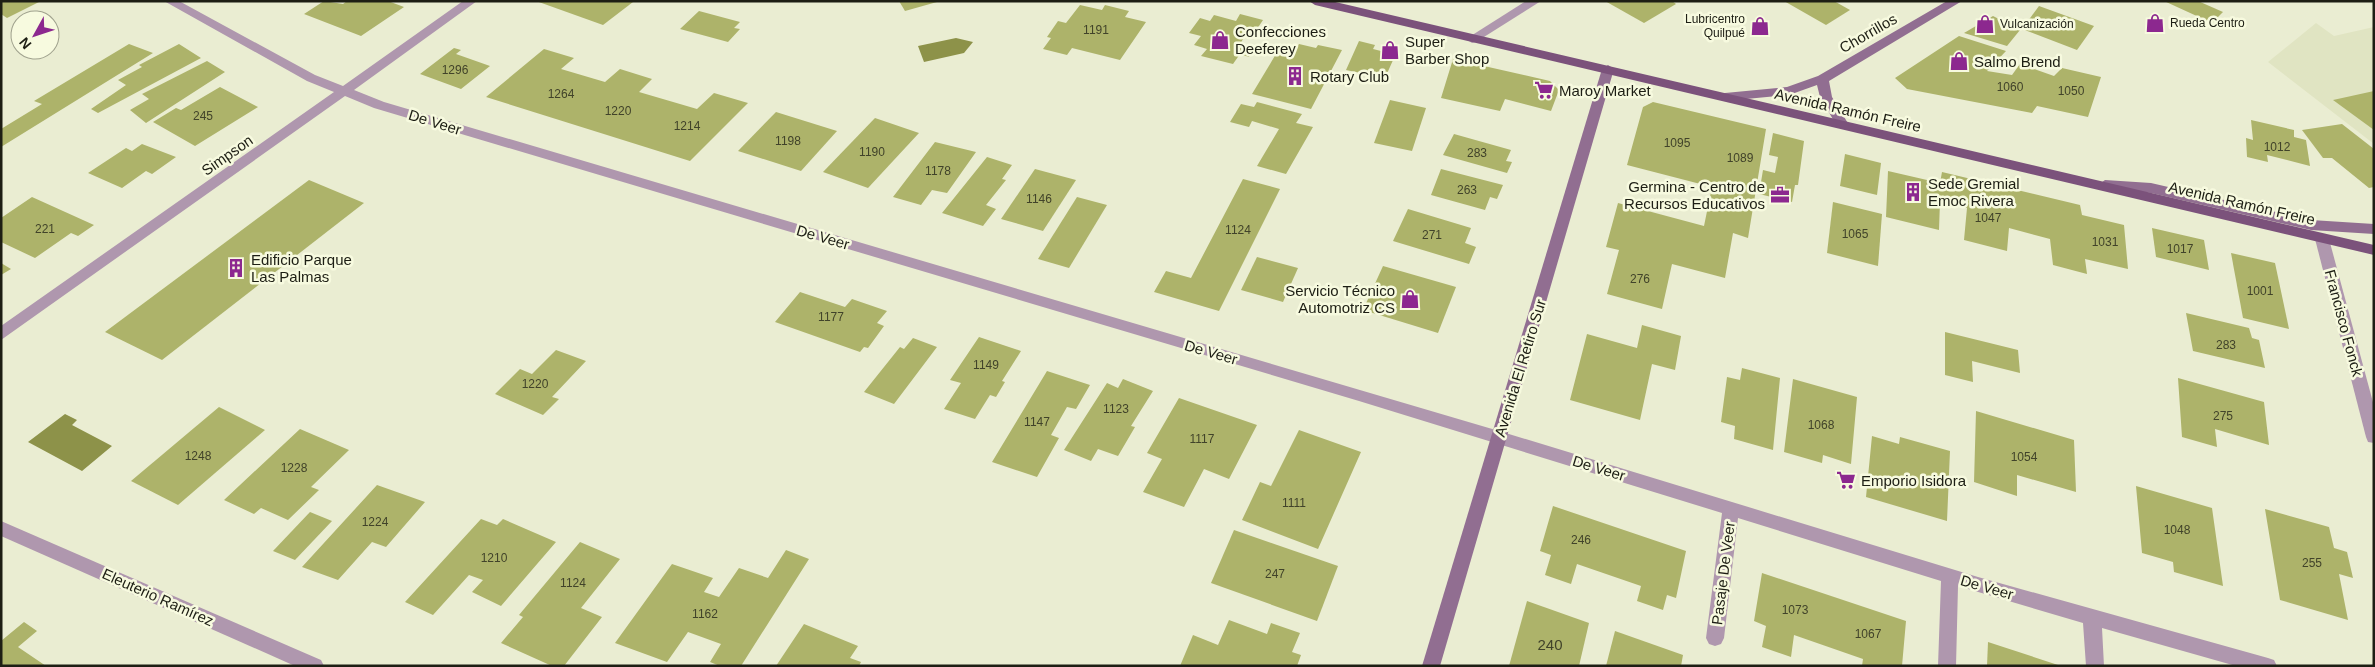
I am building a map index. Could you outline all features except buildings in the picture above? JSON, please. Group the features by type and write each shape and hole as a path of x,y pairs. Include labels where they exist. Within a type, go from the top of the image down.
{"main road":[{"name":"Avenida Ramón Freire","path":"1315,1 2374,250"}],"street":[{"name":"De Veer","path":"170,1 311,78 343,92 427,120 1499,437 1950,576 2092,618 2268,666"},
{"name":"Simpson","path":"1,334 471,1"},
{"path":"1472,39 1535,1"},
{"name":"Chorrillos","path":"1725,97 1789,90 1822,79 1956,1"},
{"name":"Avenida El Retiro Sur","path":"1431,666 1608,69"},
{"path":"1822,79 1826,98 1843,125"},
{"path":"2093,184 2151,188 2310,224 2374,229"},
{"name":"Francisco Fonck","path":"2322,239 2374,437"},
{"name":"Pasaje De Veer","path":"1715,638 1731,508"},
{"name":"Eleuterio Ramírez","path":"1,528 315,666"},
{"path":"1947,666 1950,576"},
{"path":"2092,618 2095,666"}],"shaded area":[{"path":"2316,23 2334,36 2374,27 2374,144 2268,62"},
{"path":"956,38 973,42 964,53 924,62 918,46"},
{"path":"65,414 77,420 72,425 112,446 82,471 28,442"}],"place":[{"name":"Rueda Centro","path":"2155,23"},
{"name":"Vulcanización","path":"1985,24"},
{"name":"Lubricentro Quilpué","path":"1760,26"},
{"name":"Confecciones Deeferey","path":"1220,40"},
{"name":"Super Barber Shop","path":"1390,50"},
{"name":"Salmo Brend","path":"1959,61"},
{"name":"Rotary Club","path":"1295,76"},
{"name":"Maroy Market","path":"1544,90"},
{"name":"Sede Gremial Emoc Rivera","path":"1913,192"},
{"name":"Germina - Centro de Recursos Educativos","path":"1780,195"},
{"name":"Edificio Parque Las Palmas","path":"236,268"},
{"name":"Servicio Técnico Automotriz CS","path":"1410,299"},
{"name":"Emporio Isidora","path":"1846,480"}]}
